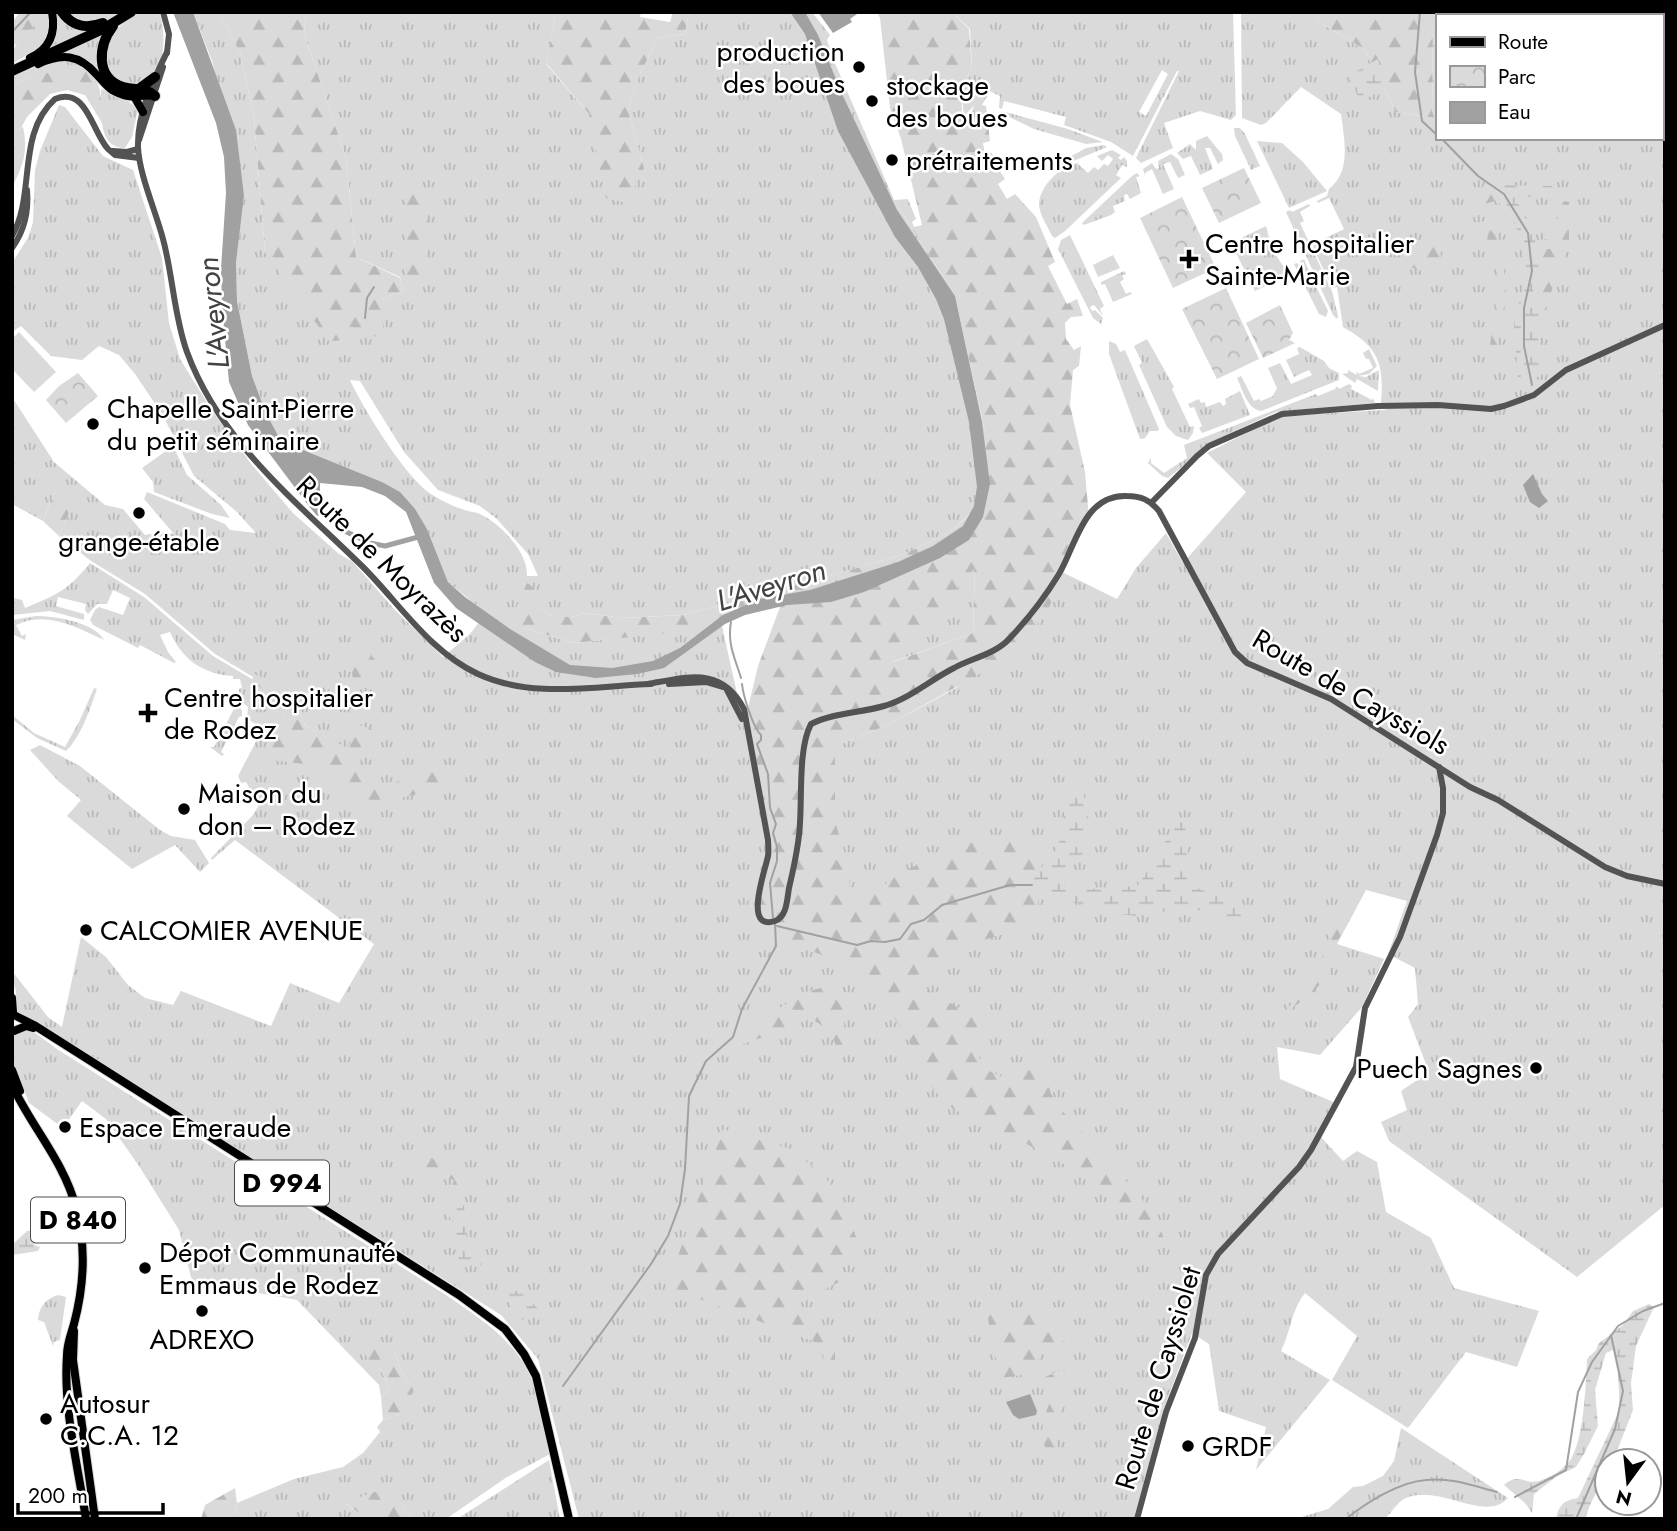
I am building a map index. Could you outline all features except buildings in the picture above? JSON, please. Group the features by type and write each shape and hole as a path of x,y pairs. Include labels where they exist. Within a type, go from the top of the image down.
{"highway":[{"path":"62,12 73,23 85,27 103,23 128,12"},
{"path":"12,70 116,22 128,12"},
{"path":"116,22 103,42 101,52 105,72 117,84 146,94 155,76"}],"main road":[{"path":"12,70 48,44 54,29 52,12"},
{"path":"12,70 58,56 70,56 87,64 107,86 146,94 143,112"},
{"path":"12,998 17,1024 13,1032"},
{"name":"D 994","path":"14,1013 425,1273 505,1329 536,1376 569,1519"},
{"path":"13,1032 26,1026 38,1030"},
{"name":"D 840","path":"12,1070 26,1111"},
{"name":"D 840","path":"12,1085 67,1182 76,1207 82,1242 82,1282 66,1354 66,1382 86,1519"},
{"name":"D 840","path":"74,1324 74,1360 94,1519"}],"street":[{"path":"155,76 167,52 169,34 163,12"},
{"path":"138,145 146,94 167,52"},
{"path":"138,145 146,94"},
{"path":"12,236 18,224 31,146 43,115 55,99 68,97 80,101 108,149 115,155 139,158"},
{"path":"108,149 116,152 138,145"},
{"name":"Route de Moyrazès","path":"138,145 139,158 163,240 180,326 194,373 226,423 282,491 365,569 431,642 479,674 505,684 531,688 706,682 726,688 746,728 768,840 768,855 757,909 761,919 769,922 784,913 799,836 804,743 811,724 886,706 955,667 998,648 1008,641 1044,596 1094,507 1109,497 1120,495 1142,497 1152,502"},
{"path":"12,248 28,213 26,185"},
{"path":"1152,502 1209,446 1282,414 1378,406 1438,405 1491,409 1534,395 1566,370 1665,326"},
{"name":"Route de Cayssiols","path":"1152,502 1235,652 1247,663 1331,699 1605,867 1627,876 1665,884"},
{"name":"Route de Cayssiolet","path":"1137,1519 1166,1412 1195,1338 1206,1275 1218,1254 1299,1167 1356,1067 1365,1008 1391,954 1437,835 1443,813 1443,788 1439,767"}],"green space":[{"path":"20,12 49,12 50,18 29,30 12,48 12,22"},
{"path":"54,12 59,12 91,30 46,51"},
{"path":"66,12 97,14 122,12 86,25"},
{"path":"137,12 159,12 164,37 162,56 156,72 136,86 118,82 107,69 105,54 110,35"},
{"path":"193,12 219,12 240,53 254,118 265,252 349,325 381,299 403,291 400,277 356,257 346,158 304,33 306,12 556,12 546,64 589,114 644,168 628,110 639,76 658,38 685,34 689,12 812,12 830,35 827,40 834,61 894,200 955,296 985,432 986,499 950,532 904,554 833,575 683,615 622,618 585,613 571,617 554,617 537,607 524,628 574,643 722,626 744,725 843,743 888,725 956,688 1062,572 1117,599 1136,568 1166,533 1183,563 1246,492 1207,453 1280,416 1384,410 1400,403 1381,403 1381,377 1377,358 1365,342 1343,327 1337,287 1332,288 1313,247 1344,229 1329,198 1318,203 1317,201 1327,196 1344,164 1345,144 1341,114 1301,87 1266,123 1261,125 1242,118 1241,12 1321,12 1317,21 1364,49 1396,112 1432,118 1433,22 1436,21 1436,140 1663,140 1663,14 1470,12 1665,12 1665,1205 1577,1277 1389,1141 1381,1122 1407,1110 1401,1091 1429,1072 1408,1017 1418,1004 1415,968 1388,954 1407,901 1366,890 1337,944 1384,959 1362,1007 1320,1055 1277,1047 1280,1079 1338,1104 1321,1137 1343,1161 1357,1151 1377,1162 1386,1212 1431,1238 1454,1288 1539,1311 1517,1367 1466,1352 1408,1428 1332,1380 1357,1336 1305,1293 1281,1351 1330,1380 1256,1470 1266,1427 1219,1411 1209,1344 1192,1333 1163,1411 1134,1519 579,1519 538,1359 501,1315 17,1013 12,971 48,1017 62,1027 81,937 106,957 128,985 145,998 173,1005 181,991 271,1026 290,983 339,1003 374,944 235,840 212,860 259,805 246,782 241,783 238,776 263,728 247,719 248,707 239,700 239,689 242,688 240,679 212,672 194,663 181,650 170,632 160,635 176,662 174,663 93,625 90,620 99,607 123,615 130,598 113,590 107,604 97,604 88,614 85,610 86,604 58,597 56,606 84,614 84,620 50,611 12,615 13,598 22,600 25,608 46,599 68,586 90,563 144,597 213,656 252,679 282,707 286,718 338,744 305,725 292,693 255,675 253,677 215,654 145,594 91,561 59,536 69,513 55,490 43,521 12,504 12,397 54,462 105,505 123,509 145,535 161,532 174,534 144,499 147,492 225,524 230,530 256,533 237,512 194,476 162,414 119,355 99,346 82,360 51,356 21,326 12,332 12,263 29,236 33,222 35,170 59,105 65,107 103,156 133,170 162,258 169,323 180,359 211,409 252,465 293,513 339,554 352,561 394,609 443,657 470,634 486,613 448,582 427,529 382,482 281,441 266,413 252,376 237,301 236,263 244,196 212,61","holes":["350,380 360,381 404,452 438,490 480,506 497,519 528,554 538,576 527,576 518,548 496,525 480,514 448,504 422,487 382,436"]},
{"path":"219,12 306,12 304,33 346,158 356,257 400,278 403,291 381,299 384,340 349,326 349,340 329,341 265,252 254,118 240,53"},
{"path":"556,12 641,12 640,17 670,22 673,12 689,12 685,34 658,38 639,76 628,110 644,168 627,203 606,198 589,114 546,63"},
{"path":"877,12 952,12 969,29 972,67 961,89 962,114 964,117 971,117 974,96 984,76 992,88 982,105 986,106 990,141 983,143 985,155 992,153 1005,179 998,184 1007,199 1015,194 1036,217 1055,262 1048,266 1067,304 1077,299 1083,316 1071,317 1065,323 1066,339 1074,350 1081,346 1079,366 1073,370 1070,405 1085,472 1089,518 1062,572 1048,611 1010,657 888,725 843,743 835,753 835,822 847,860 850,891 866,898 903,871 970,843 1037,840 1043,883 1032,926 977,942 931,972 905,977 992,1027 951,1032 976,1049 983,1068 1008,1080 1029,1070 1053,1071 1050,1092 1061,1110 1155,1214 1165,1242 1123,1210 1091,1179 1023,1142 953,1109 918,1073 919,1058 879,993 853,967 783,940 748,923 749,884 772,853 751,729 744,725 758,666 780,607 759,599 723,615 706,629 574,643 524,628 513,615 527,583 538,591 537,607 554,617 571,617 585,613 622,618 683,615 904,554 950,532 986,500 985,432 955,296 894,200 908,199 916,219 912,222 914,227 922,225 901,139 890,108 880,18","holes":["975,568 973,633 893,662"]},
{"path":"952,12 1233,12 1236,115 1231,120 1200,111 1164,123 1173,148 1141,163 1136,158 1179,71 1133,156 1111,142 1064,125 1066,117 1004,101 1002,109 999,108 1000,96 987,90 964,117 961,89 972,67 970,29","holes":["1162,70 1168,74 1146,116 1139,112"]},
{"path":"1321,12 1470,12 1436,14 1436,21 1433,22 1432,118 1396,112 1364,49 1317,21"},
{"path":"50,18 45,44 12,64 15,47 22,35"},
{"path":"105,32 99,61 127,94 93,67 58,55"},
{"path":"1378,59 1386,88 1365,99 1359,98 1352,83 1353,73"},
{"path":"73,60 84,67 32,77 12,86 12,76 52,61"},
{"path":"76,65 85,69 96,80 101,96 102,123 85,95 67,90 50,94 27,117 21,128 12,133 12,86 32,77"},
{"path":"101,89 128,101 138,109 132,137 125,148 109,142 105,135 101,116"},
{"path":"1001,113 1068,129 1103,142 1086,144 1034,129"},
{"path":"23,127 24,157 12,186 12,133"},
{"path":"1234,128 1240,128 1245,134 1260,166 1251,170"},
{"path":"1207,136 1222,154 1223,160 1218,164 1210,148 1205,148 1213,169 1200,175 1191,156 1183,159 1177,153 1190,144 1196,150 1196,141"},
{"path":"1257,141 1282,143 1303,162 1327,191 1289,208"},
{"path":"1104,145 1107,147 1059,167 1055,165 1058,157 1068,158 1086,148"},
{"path":"1112,150 1121,155 1118,158 1121,160 1124,157 1127,161 1127,167 1122,165 1116,175 1121,178 1065,231 1055,238 1052,236 1039,208 1040,197 1047,184 1058,173 1077,163 1088,173 1094,167 1098,170 1104,164 1108,166 1113,159 1108,155 1102,161 1097,156"},
{"path":"1171,154 1178,159 1185,175 1178,178 1170,162 1163,164 1174,189 1163,194 1152,169 1145,173 1145,176 1143,169 1152,163 1156,169 1159,168 1158,161"},
{"path":"1244,168 1261,203 1219,223 1202,188"},
{"path":"1137,173 1140,176 1136,177 1141,193 1130,199 1127,194 1124,195 1125,201 1113,206 1115,212 1111,215 1084,225 1082,223 1132,176"},
{"path":"1484,185 1551,186 1563,194 1501,199 1472,208"},
{"path":"427,188 431,233 430,246 421,267 425,298 410,290 406,253 406,192"},
{"path":"1512,192 1533,232 1540,264 1533,290 1540,314 1540,363 1543,374 1529,381 1518,377 1514,324 1527,270 1516,226 1494,196"},
{"path":"1182,197 1216,268 1173,288 1140,218"},
{"path":"1562,201 1569,202 1569,247 1555,274 1549,305 1535,316 1532,290 1538,266 1546,249 1556,249 1553,239 1543,239 1546,228 1557,221"},
{"path":"1309,204 1310,206 1300,212 1304,221 1300,223 1332,291 1337,319 1286,212"},
{"path":"1451,220 1455,225 1437,241 1441,256 1438,264 1422,271 1407,266 1405,259 1398,256 1410,246 1421,242 1442,223"},
{"path":"1483,221 1497,237 1494,254 1504,271 1506,305 1499,318 1495,359 1488,360 1495,308 1500,292 1498,265 1485,247 1488,236 1480,224"},
{"path":"1266,226 1272,249 1289,275 1255,291 1231,243"},
{"path":"1070,235 1104,306 1100,309 1103,316 1094,305 1090,307 1103,318 1101,324 1093,318 1058,249 1061,240"},
{"path":"1113,255 1120,268 1098,277 1093,265"},
{"path":"1304,259 1309,271 1303,275 1306,282 1313,280 1328,311 1326,317 1319,314 1294,264 1297,263 1302,268 1300,261"},
{"path":"1124,271 1126,274 1120,282 1126,294 1132,294 1113,302 1105,284 1101,285 1101,282"},
{"path":"1226,288 1259,359 1217,379 1182,309"},
{"path":"1280,305 1293,333 1289,340 1295,343 1263,358 1246,323"},
{"path":"19,332 56,372 34,392 12,369 12,339"},
{"path":"1147,339 1174,387 1172,389 1190,427 1194,426 1188,440 1176,436 1167,427 1139,365 1142,363 1134,346"},
{"path":"1109,341 1116,344 1120,352 1125,350 1159,429 1150,431 1145,438 1140,439 1109,354"},
{"path":"1300,347 1339,373 1339,380 1261,411 1256,410 1246,398 1237,378 1241,376 1254,401 1273,396 1277,388 1268,368 1280,363 1291,384 1312,375 1309,370 1294,377 1286,360 1299,354 1297,348"},
{"path":"1369,349 1377,366 1369,374 1358,376 1366,377 1379,370 1378,391 1357,379 1355,383 1342,374 1348,373 1348,370 1357,375 1356,371 1359,374 1373,368 1363,353"},
{"path":"78,373 98,396 66,423 46,400 59,386"},
{"path":"1349,384 1351,389 1372,400 1373,398 1375,403 1276,412 1214,441 1168,478 1148,463 1151,458 1151,463 1164,473 1187,458 1184,445 1316,394 1318,396 1337,386 1339,389"},
{"path":"1240,391 1250,415 1202,433 1194,407 1190,408 1188,404 1199,399 1201,403 1205,402 1206,407 1220,402 1223,406 1226,404 1225,399"},
{"path":"173,446 187,475 221,505 230,518 154,492 153,482 142,468"},
{"path":"55,490 64,493 69,513 59,536 43,521"},
{"path":"975,567 973,633 892,662"},
{"path":"36,616 83,624 104,640 61,622 39,619 16,625 22,636 26,634 25,640 12,634 12,620"},
{"path":"359,642 381,666 379,679 353,683 350,646"},
{"path":"254,675 272,681 292,693 305,725 347,748 359,725 376,731 360,762 367,788 394,783 441,768 466,778 463,784 445,783 433,790 381,803 363,804 336,788 314,765 261,759 277,721 286,718 282,707 252,680"},
{"path":"94,688 97,689 84,722 66,751 37,738 12,719 12,715 34,733 65,747"},
{"path":"236,705 242,710 242,716 221,752 224,754 222,756 210,747 214,747"},
{"path":"40,745 80,766 160,830 171,836 195,840 209,863 200,872 175,845 132,869 67,816 81,800 58,781 30,750"},
{"path":"1067,788 1082,792 1089,810 1085,851 1063,876 1064,883 1089,889 1137,886 1182,818 1187,840 1187,880 1201,890 1228,898 1238,905 1244,926 1230,931 1209,912 1186,908 1138,916 1118,914 1042,894 1024,886 1056,850 1062,833"},
{"path":"1339,908 1354,912 1336,944 1330,973 1312,993 1283,1015 1322,958"},
{"path":"825,987 842,993 845,1039 842,1069 832,1032 809,1017 773,1034 735,1047 741,1031 808,991"},
{"path":"30,1029 57,1049 446,1295 491,1327 511,1346 527,1369 538,1399 550,1454 507,1477 446,1519 415,1519 405,1511 390,1488 345,1503 367,1519 234,1519 237,1503 294,1479 343,1467 363,1453 380,1432 377,1427 383,1420 406,1412 413,1388 402,1373 393,1348 380,1368 390,1390 381,1397 379,1385 297,1300 192,1281 179,1230 106,1119 82,1101 63,1128 29,1103 12,1060 12,1038 20,1030"},
{"path":"723,1129 791,1149 837,1190 856,1237 852,1256 841,1266 841,1281 799,1302 835,1350 835,1373 830,1389 824,1388 823,1345 667,1287"},
{"path":"411,1150 475,1175 480,1186 466,1197 454,1195 454,1180 417,1171 404,1157"},
{"path":"454,1197 464,1206 467,1237 483,1261 481,1265 465,1266 459,1262 454,1223 445,1211"},
{"path":"37,1230 34,1245 40,1247 38,1251 12,1255 12,1245 27,1231"},
{"path":"505,1289 522,1292 540,1311 525,1323 503,1296"},
{"path":"58,1295 66,1297 60,1340 54,1342 53,1346 44,1322 38,1320 44,1304"},
{"path":"1649,1304 1654,1307 1636,1346 1631,1383 1633,1410 1619,1447 1602,1447 1620,1409 1618,1374 1613,1350 1606,1353 1595,1390 1598,1426 1576,1467 1557,1476 1534,1494 1532,1513 1525,1503 1504,1485 1514,1479 1534,1482 1544,1479 1568,1463 1580,1434 1587,1359 1599,1343 1623,1325 1633,1311"},
{"path":"1025,1311 1044,1319 1065,1338 1056,1353 1041,1350 1034,1373 1003,1378 996,1365 987,1313"},
{"path":"370,1339 393,1348 402,1373 413,1388 407,1412 383,1420 381,1397 390,1390 380,1368 374,1370 363,1351"},
{"path":"1065,1368 1055,1453 1060,1476 1048,1458 1042,1437 1043,1420 1050,1402 1043,1378"},
{"path":"1401,1428 1508,1498 1498,1505 1487,1507 1431,1495 1417,1495 1401,1501 1385,1519 1295,1519 1328,1509 1353,1487 1363,1486 1383,1476 1394,1461"},
{"path":"549,1460 560,1519 457,1519"},
{"path":"1593,1466 1593,1500 1586,1519 1556,1519 1563,1504 1578,1498"},
{"path":"391,1487 405,1511 415,1519 367,1519 344,1502"},
{"path":"235,1488 237,1503 234,1519 201,1519 205,1505"}],"water":[{"path":"173,12 193,12 236,130 244,196 236,263 237,301 252,376 266,413 281,441 382,482 400,492 427,529 448,582 510,629 570,665 612,668 653,661 680,648 723,615 759,599 810,590 898,562 933,546 963,526 974,506 977,487 969,422 944,319 918,267 895,237 838,131 805,34 790,12 805,12 897,210 955,296 982,422 990,484 983,517 969,540 940,558 864,592 831,602 787,605 745,615 725,624 664,668 596,678 556,672 535,662 456,608 434,583 406,512 385,496 362,487 320,483 320,502 308,505 248,425 229,382 222,306 221,269 226,193 224,157 216,123"},
{"path":"818,12 860,12 850,19 852,22 833,33"},
{"path":"1533,474 1548,501 1539,508 1530,502 1523,485"},
{"path":"1030,1394 1036,1415 1019,1419 1013,1415 1006,1402"}],"waterway":[{"path":"12,32 31,12"},
{"path":"1420,12 1415,72 1422,121 1436,134"},
{"path":"1443,140 1478,176 1504,194 1528,233 1532,271 1524,308 1524,346 1532,385"},
{"path":"365,318 367,298 374,287"},
{"path":"312,506 318,513"},
{"path":"336,527 370,543 385,546 422,536"},
{"name":"L'Aveyron","path":"731,622 731,644 741,678"},
{"path":"742,684 746,703 761,735 757,744 768,774 770,808 776,824 773,833 777,861 770,883 773,918"},
{"path":"777,926 857,945 871,941 885,942 900,939 911,924 924,920 942,905 1010,885 1032,885"},
{"path":"563,1386 651,1264 668,1236 680,1204 689,1096 706,1061 733,1037 742,1009 776,946 775,923"},
{"path":"1515,1497 1566,1470 1578,1392 1592,1362 1618,1326 1643,1311 1665,1303"},
{"path":"1576,1519 1615,1429 1623,1391 1611,1335"},
{"path":"1346,1519 1384,1494 1416,1482 1435,1479 1453,1481 1497,1492"}],"place":[{"name":"production des boues","path":"859,67"},
{"name":"stockage des boues","path":"872,101"},
{"name":"prétraitements","path":"892,160"},
{"name":"Centre hospitalier Sainte-Marie","path":"1189,259"},
{"name":"Chapelle Saint-Pierre du petit séminaire","path":"93,424"},
{"name":"grange-étable","path":"139,513"},
{"name":"Centre hospitalier de Rodez","path":"148,713"},
{"name":"Maison du don – Rodez","path":"184,809"},
{"name":"CALCOMIER AVENUE","path":"86,930"},
{"name":"Puech Sagnes","path":"1536,1068"},
{"name":"Espace Emeraude","path":"65,1127"},
{"name":"Dépot Communauté Emmaus de Rodez","path":"145,1268"},
{"name":"ADREXO","path":"202,1311"},
{"name":"Autosur C.C.A. 12","path":"46,1419"},
{"name":"GRDF","path":"1188,1446"}]}
